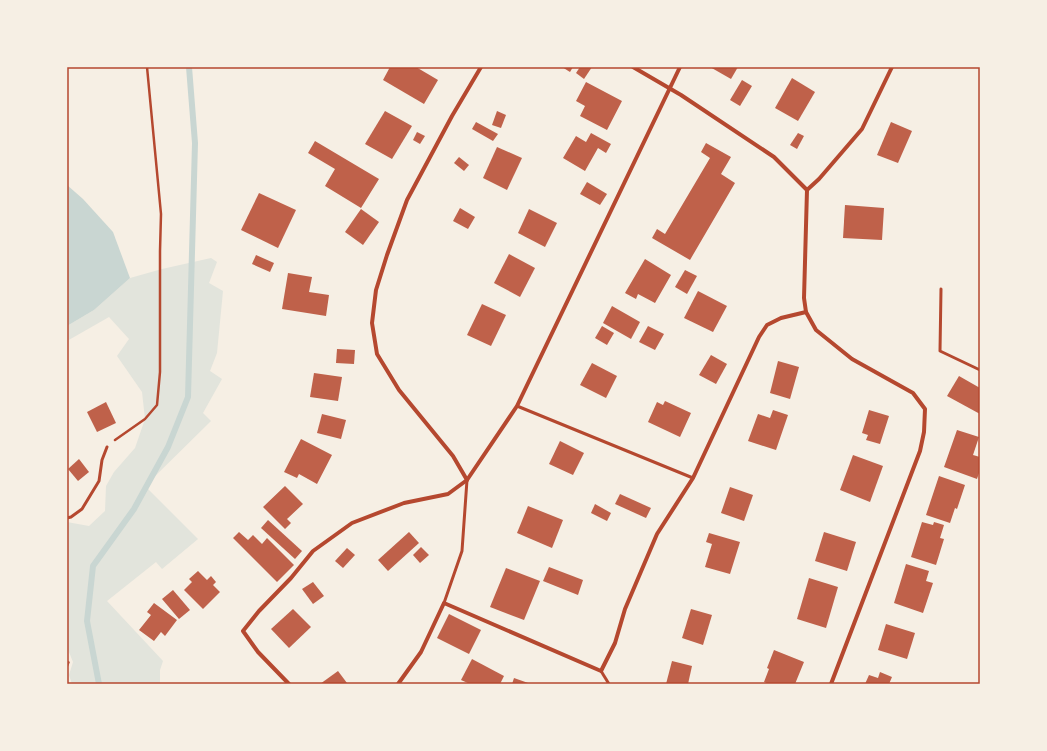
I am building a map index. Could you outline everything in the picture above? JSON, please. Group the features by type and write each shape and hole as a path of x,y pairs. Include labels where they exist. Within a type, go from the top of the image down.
{"street":[{"path":"468,480 454,456 399,390 377,354 372,323 376,290 407,200 452,116 481,67"},
{"path":"633,67 671,88 774,157 807,190"},
{"path":"289,684 258,652 243,631 313,551 352,523 404,503 448,494 468,480 517,406 680,67"},
{"path":"831,684 920,451 924,432 925,409 913,393 852,359 816,330 806,312 804,298 807,190 819,179 862,129 892,67"},
{"path":"398,684 421,652 444,603 601,671 615,643 625,609 657,534 694,478 759,337 767,325 781,318 806,312"}],"lane":[{"path":"941,289 940,351 980,370"},
{"path":"517,406 694,478"},
{"path":"67,518 71,517 82,509 99,481 102,460 107,447"},
{"path":"444,603 462,551 468,480"},
{"path":"601,671 609,684"}],"path":[{"path":"107,447 145,419 157,405 160,372 161,214 147,67"}],"shaded area":[{"path":"67,185 83,199 113,232 130,278 94,310 67,326"},
{"path":"211,258 217,262 209,283 223,291 217,353 210,371 222,379 203,413 211,421 145,486 198,539 162,569 156,562 107,601 163,661 160,670 160,684 72,684 69,675 73,662 67,647 67,522 89,526 105,511 106,486 114,472 135,448 145,419 142,392 117,356 129,339 109,317 67,341 67,326 94,310 130,278"}],"building":[{"path":"390,67 416,67 438,80 424,104 383,80"},
{"path":"562,67 573,67 570,72"},
{"path":"580,67 592,67 584,79 576,73"},
{"path":"710,67 738,67 731,79"},
{"path":"792,78 815,92 798,121 775,108"},
{"path":"742,80 752,86 740,106 730,100"},
{"path":"586,82 622,101 607,130 580,116 585,106 576,101"},
{"path":"385,111 412,126 392,159 365,144"},
{"path":"497,111 506,115 501,128 492,125"},
{"path":"476,122 498,134 493,141 472,129"},
{"path":"891,122 912,131 898,163 877,155"},
{"path":"417,132 425,136 420,144 413,140"},
{"path":"591,133 611,144 606,153 598,148 585,171 563,158 576,136 586,142"},
{"path":"798,133 804,136 797,149 790,145"},
{"path":"315,141 379,179 361,208 325,186 335,169 308,153"},
{"path":"706,143 731,157 721,174 735,183 690,260 652,238 657,229 665,234 710,158 701,152"},
{"path":"497,147 522,158 507,190 483,178"},
{"path":"459,157 469,165 464,171 454,163"},
{"path":"587,182 607,194 600,205 580,194"},
{"path":"259,193 296,210 278,248 241,230"},
{"path":"845,205 884,208 882,240 843,238"},
{"path":"460,208 475,217 468,229 453,221"},
{"path":"361,209 379,222 363,245 345,232"},
{"path":"529,209 557,223 545,247 518,233"},
{"path":"509,254 535,268 520,297 494,283"},
{"path":"256,255 274,263 270,272 252,264"},
{"path":"645,259 671,275 655,303 638,294 636,299 625,293"},
{"path":"685,270 697,276 687,294 675,287"},
{"path":"288,273 312,277 309,292 329,295 326,316 282,309"},
{"path":"698,291 727,306 713,332 684,318"},
{"path":"482,304 506,315 491,346 467,335"},
{"path":"612,306 640,322 631,339 603,323"},
{"path":"602,326 614,333 607,345 595,338"},
{"path":"648,326 664,334 655,350 639,342"},
{"path":"337,349 355,350 354,364 336,363"},
{"path":"711,355 727,364 716,384 699,375"},
{"path":"778,361 799,367 790,399 770,393"},
{"path":"592,363 617,376 606,398 580,385"},
{"path":"314,373 342,377 338,401 310,397"},
{"path":"959,376 980,388 980,414 947,396"},
{"path":"665,401 691,413 680,437 648,422 657,402 663,405"},
{"path":"106,402 116,423 97,432 87,412"},
{"path":"773,410 788,415 776,450 748,441 758,414 770,418"},
{"path":"869,410 889,416 880,444 866,440 868,435 862,433"},
{"path":"322,414 346,420 341,439 317,433"},
{"path":"957,430 979,437 973,455 980,457 980,470 977,479 944,467"},
{"path":"301,439 332,455 317,484 299,474 297,478 284,472"},
{"path":"560,441 584,453 573,475 549,464"},
{"path":"853,455 883,466 870,502 840,490"},
{"path":"79,459 89,472 78,481 68,469"},
{"path":"939,476 965,485 957,509 955,508 950,523 926,515"},
{"path":"285,486 303,504 287,519 291,523 285,529 263,507"},
{"path":"730,487 753,495 744,521 721,513"},
{"path":"620,494 651,508 646,518 615,504"},
{"path":"595,504 611,513 607,521 591,513"},
{"path":"528,506 563,520 552,548 517,533"},
{"path":"268,520 302,551 295,559 261,528"},
{"path":"922,522 933,525 934,522 944,525 940,538 944,539 936,565 911,557"},
{"path":"239,532 248,540 253,535 262,544 267,538 294,565 277,582 233,538"},
{"path":"409,532 419,543 388,571 378,560"},
{"path":"824,532 856,542 847,571 815,561"},
{"path":"709,533 740,542 730,574 705,567 712,544 706,542"},
{"path":"421,547 429,555 420,563 413,555"},
{"path":"347,548 355,555 343,568 335,561"},
{"path":"906,564 929,571 926,581 933,583 923,613 894,603"},
{"path":"549,567 583,580 578,595 543,581"},
{"path":"506,568 540,581 524,620 490,607"},
{"path":"198,571 207,580 211,576 216,582 213,585 220,592 203,609 184,590 192,582 189,579"},
{"path":"809,578 838,587 826,628 797,619"},
{"path":"313,582 324,596 313,604 302,589"},
{"path":"173,590 190,610 179,619 162,599"},
{"path":"154,603 177,620 165,636 161,632 154,641 139,630 151,615 147,612"},
{"path":"293,609 311,627 289,648 271,629"},
{"path":"691,609 712,615 703,645 682,638"},
{"path":"449,614 481,630 469,654 437,638"},
{"path":"886,624 915,633 907,659 878,650"},
{"path":"774,650 804,662 795,684 769,684 764,682 769,669 767,668"},
{"path":"472,659 504,676 500,684 470,684 461,680"},
{"path":"67,660 70,662 67,669"},
{"path":"672,661 692,666 688,684 666,684"},
{"path":"338,671 347,683 320,684"},
{"path":"880,672 892,677 889,684 865,684 869,675 878,678"},
{"path":"514,678 531,684 512,684"}],"waterway":[{"path":"99,684 87,621 93,566 134,509 168,447 188,397 195,143 189,67"}]}
